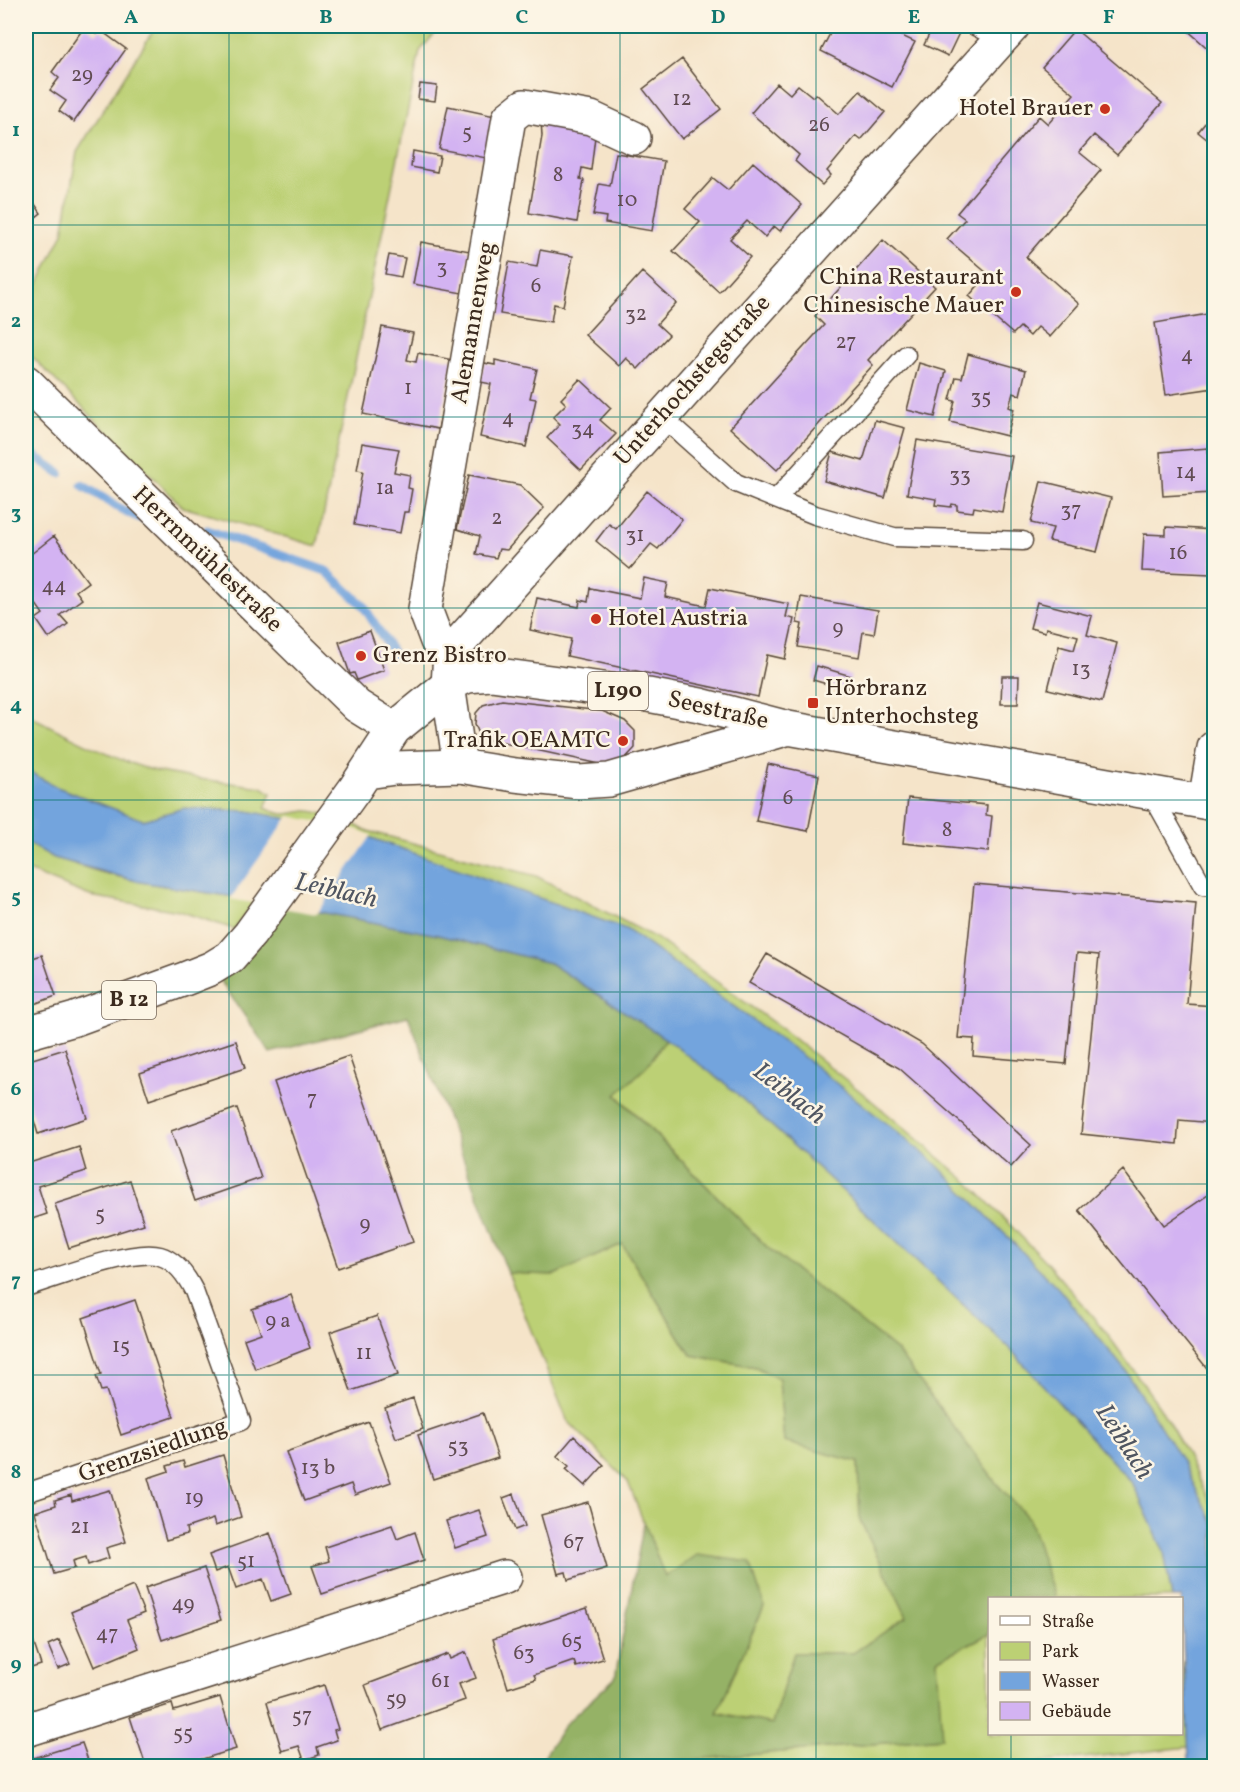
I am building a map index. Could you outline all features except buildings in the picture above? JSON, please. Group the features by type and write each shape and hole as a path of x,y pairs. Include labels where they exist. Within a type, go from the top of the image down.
{"street":[{"name":"Unterhochstegstraße","path":"449,669 661,416 996,30"},
{"name":"Alemannenweg","path":"449,669 425,609 509,118 524,106 591,118 633,138"},
{"name":"Herrnmühlestraße","path":"26,382 350,699 366,714 394,729"},
{"name":"Seestraße","path":"291,876 367,772 394,729 449,669 467,676 491,674 648,695 700,705 788,728 1210,803"},
{"path":"449,669 460,766"},
{"name":"Seestraße","path":"367,772 394,768 460,766 579,782 609,780 788,728"},
{"path":"1210,803 1215,748"},
{"name":"B 12","path":"26,1033 75,1019 212,968 230,957 250,934 291,876"},
{"path":"26,1730 505,1577"}],"lane":[{"path":"776,499 906,355"},
{"path":"661,416 736,483 815,515 894,537 1023,541"},
{"path":"1151,793 1203,886 1215,887"},
{"name":"Grenzsiedlung","path":"26,1287 131,1256 160,1256 172,1262 185,1274 194,1292 241,1421 26,1493"}],"green space":[{"path":"156,26 441,26 420,51 317,546 183,507 26,351 26,309 63,233 77,152"},
{"path":"26,714 88,745 152,770 179,776 262,787 271,793 265,808 277,813 306,811 319,813 364,830 536,876 656,938 778,1026 865,1095 969,1183 1047,1263 1105,1331 1159,1406 1183,1447 1214,1511 1214,1742 1197,1604 1148,1468 657,996 26,815"},
{"path":"26,842 80,866 109,874 167,887 256,900 234,929 179,911 90,896 26,870"},
{"path":"284,905 438,935 550,963 666,1039 647,1066 616,1095 768,1248 897,1351 996,1483 1029,1519 1055,1597 988,1597 988,1634 937,1660 942,1738 619,1766 538,1766 565,1724 615,1678 644,1522 665,1577 697,1555 750,1562 764,1606 717,1713 772,1724 794,1653 853,1653 907,1617 860,1520 858,1462 784,1442 779,1379 756,1367 691,1355 622,1244 555,1275 508,1273 408,1016 270,1053 218,977"},
{"path":"666,1039 727,1085 1010,1349 1133,1484 1164,1552 1172,1597 1055,1597 1028,1519 996,1483 897,1351 768,1248 616,1094 647,1066"},
{"path":"622,1244 691,1355 756,1367 779,1379 784,1442 858,1462 860,1520 907,1617 853,1653 794,1653 772,1724 717,1712 764,1606 665,1578 628,1482 567,1420 508,1273 555,1275"},
{"path":"988,1634 988,1735 1183,1735 1183,1667 1188,1702 1189,1747 1003,1766 619,1766 941,1738 936,1660"}],"water":[{"name":"Leiblach","path":"26,770 57,787 143,820 184,808 248,811 355,832 626,929 800,1054 934,1162 1059,1289 1125,1370 1182,1461 1214,1525 1214,1766 1189,1766 1183,1597 1172,1597 1164,1552 1133,1484 1010,1349 727,1085 666,1039 550,963 438,935 284,905 140,882 54,858 26,842"}],"pier":[{"path":"289,816 356,829 372,835 317,914 230,899"}],"waterway":[{"path":"26,450 60,473"},
{"path":"82,485 126,512 143,519"},
{"path":"207,530 326,571 363,605 394,655"}],"railway":[{"path":"1146,1766 1214,1760"}],"place":[{"name":"Hotel Brauer","path":"1105,109"},
{"name":"China Restaurant Chinesische Mauer","path":"1016,292"},
{"name":"Hotel Austria","path":"596,619"},
{"name":"Grenz Bistro","path":"361,656"},
{"name":"Hörbranz Unterhochsteg","path":"813,703"},
{"name":"Trafik OEAMTC","path":"623,741"}]}
